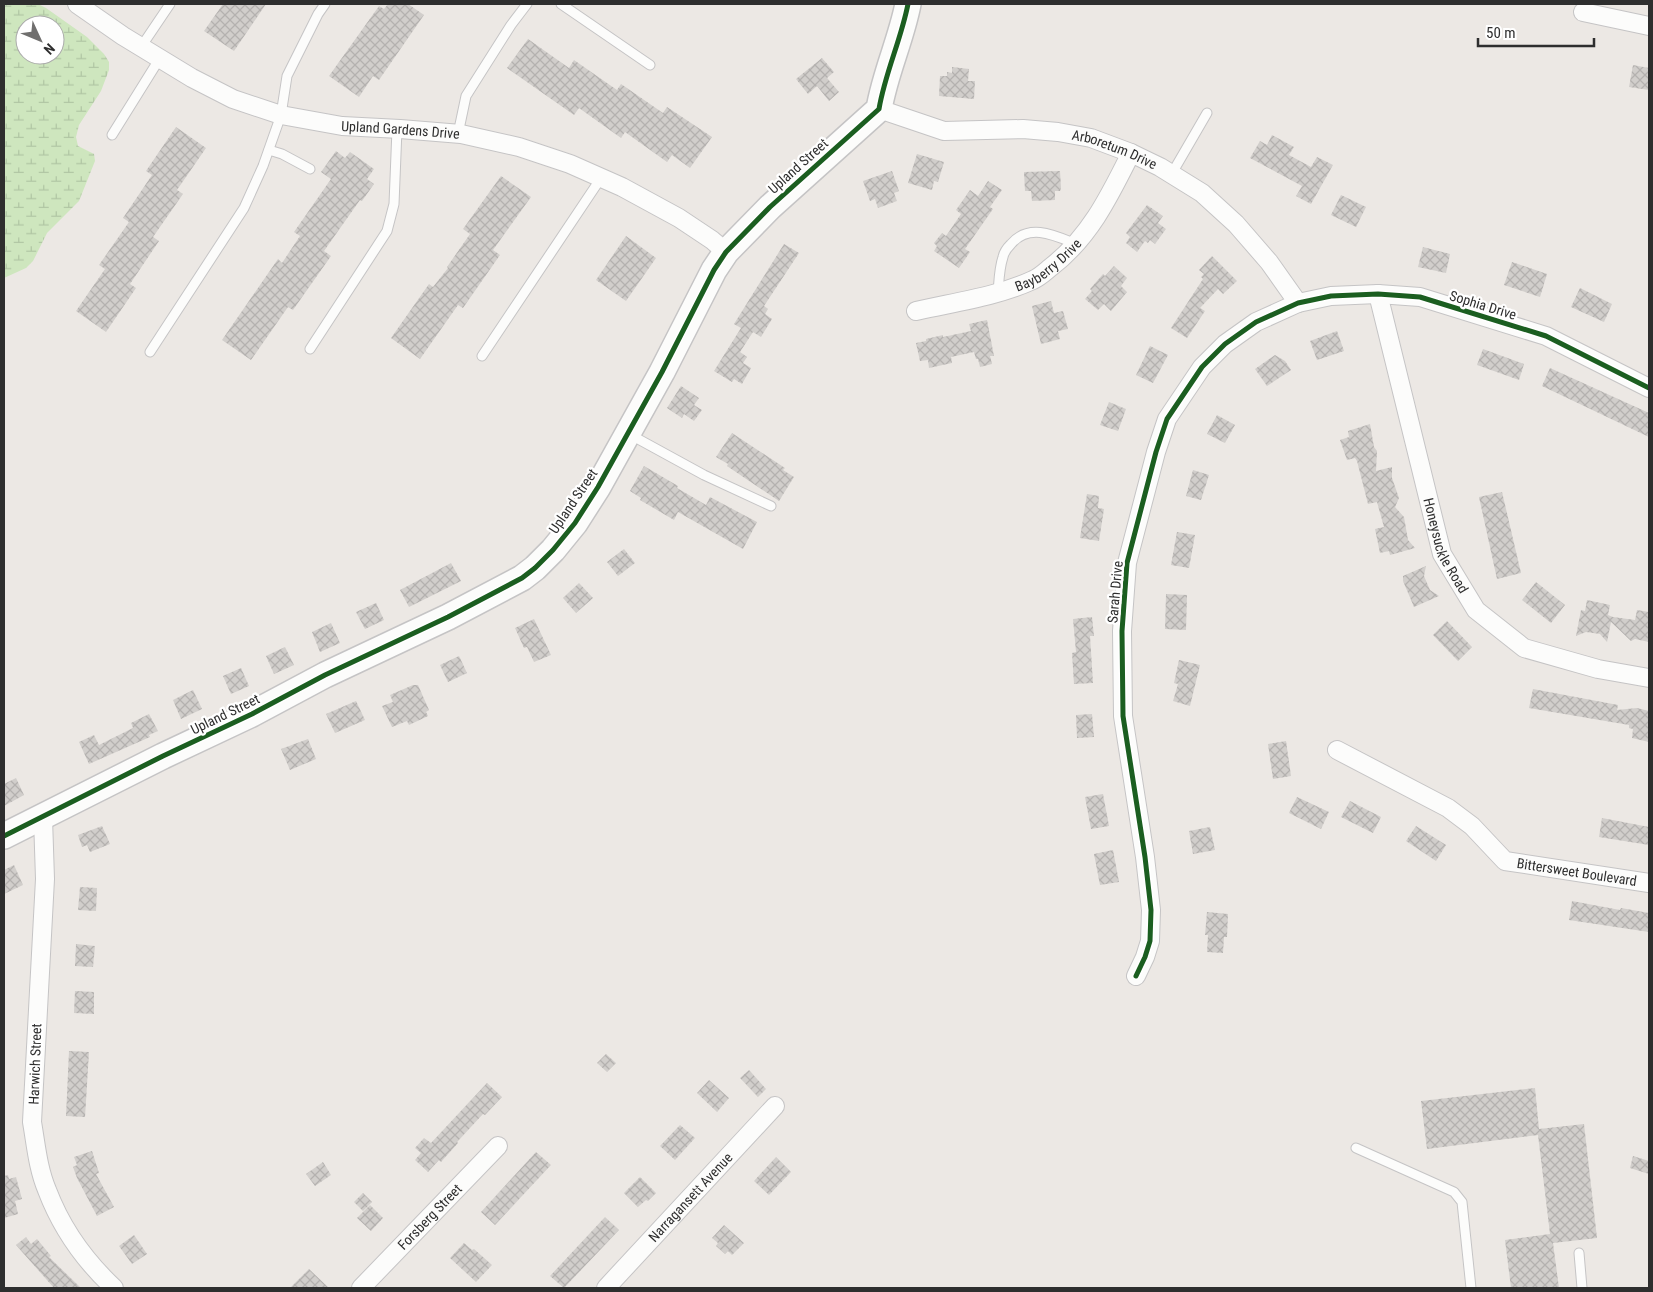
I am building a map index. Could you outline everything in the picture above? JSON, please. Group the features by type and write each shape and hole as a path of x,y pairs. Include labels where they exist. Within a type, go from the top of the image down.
{"street":[{"name":"Upland Gardens Drive","path":"77,4 141,47 233,99 281,114 342,126 458,134 519,147 570,164 622,186 679,218 712,240 726,252"},
{"path":"878,109 904,25 908,4"},
{"path":"1583,12 1649,26"},
{"name":"Arboretum Drive","path":"878,109 944,131 1023,129 1058,132 1091,138 1131,153 1172,174 1202,193 1236,224 1270,262 1298,303"},
{"name":"Upland Street","path":"4,836 163,756 252,714 325,675 448,617 522,578 535,568 575,523 628,434 710,278 726,252 770,207 878,109"},
{"name":"Bayberry Drive","path":"916,311 998,293 1035,279 1064,257 1076,244 1106,202 1131,153"},
{"name":"Sophia Drive","path":"1298,303 1331,296 1378,294 1420,297 1546,336 1649,388"},
{"name":"Honeysuckle Road","path":"1378,294 1442,554 1476,610 1524,648 1598,669 1649,678"},
{"name":"Sarah Drive","path":"1136,976 1145,958 1150,940 1151,918 1145,857 1123,716 1122,631 1126,572 1136,524 1167,419 1202,368 1225,344 1256,322 1298,303"},
{"name":"Bittersweet Boulevard","path":"1337,750 1448,808 1472,826 1505,861 1649,883"},
{"name":"Harwich Street","path":"43,818 45,879 32,1122 46,1189 60,1220 80,1251 114,1288"},
{"name":"Narragansett Avenue","path":"606,1288 775,1106"},
{"name":"Forsberg Street","path":"368,1286 498,1146"}],"lane":[{"path":"141,47 170,4"},
{"path":"150,352 244,208 281,114 287,76 318,14 326,4"},
{"path":"458,134 466,96 511,25 527,4"},
{"path":"561,4 650,65"},
{"path":"112,135 160,58"},
{"path":"1172,174 1207,113"},
{"path":"310,349 387,231 394,204 397,129"},
{"path":"268,150 282,154 310,169"},
{"path":"482,356 601,178"},
{"path":"998,293 1003,255 1015,240 1023,234 1030,232 1044,233 1076,244"},
{"path":"628,434 704,475 771,506"},
{"path":"1356,1148 1454,1192 1462,1202 1471,1288"},
{"path":"1580,1253 1582,1288"}],"green space":[{"path":"4,4 38,4 56,15 15,15 15,65 65,65 65,21 87,37 104,54 109,62 109,70 101,91 79,125 76,137 78,146 94,154 95,161 79,201 47,233 33,261 26,268 4,278"}],"building":[{"path":"223,4 266,4 234,51 204,31"},
{"path":"388,4 408,4 424,15 379,80 373,76 359,97 329,76 379,6 384,9"},
{"path":"528,39 569,68 574,60 617,90 621,84 663,113 667,107 712,137 690,168 672,155 667,162 625,132 621,138 579,108 574,115 507,68"},
{"path":"822,58 834,72 827,78 839,92 829,101 817,86 808,94 796,79"},
{"path":"1633,65 1649,68 1649,90 1629,87"},
{"path":"952,67 969,69 968,81 975,81 974,99 939,96 940,76 947,76 947,72 952,73"},
{"path":"176,127 206,148 177,190 183,194 153,237 159,241 130,284 136,288 106,332 76,311 105,269 99,265 129,222 123,218 152,175 146,171"},
{"path":"1272,135 1294,147 1289,155 1311,167 1317,157 1333,165 1311,204 1296,196 1302,186 1250,158 1260,141 1267,145"},
{"path":"336,151 345,158 350,152 374,169 367,179 374,184 362,201 360,200 324,251 331,256 293,310 288,307 251,360 222,340 278,259 282,263 300,236 294,232 331,179 321,172"},
{"path":"917,154 944,162 938,182 934,181 932,190 908,183"},
{"path":"892,171 899,191 894,193 897,201 878,208 875,199 870,201 863,181"},
{"path":"1060,171 1061,188 1060,191 1055,191 1055,200 1032,201 1031,191 1025,191 1024,172"},
{"path":"501,176 531,197 493,250 500,255 463,308 458,305 420,359 391,338 429,284 433,287 448,268 470,234 463,229"},
{"path":"988,181 1002,190 990,207 993,209 965,249 970,252 959,268 934,251 937,246 934,243 942,233 946,236 961,214 956,210 970,190 978,196"},
{"path":"1341,195 1366,207 1356,227 1331,215"},
{"path":"1147,205 1163,216 1158,223 1166,229 1155,244 1150,240 1148,243 1145,241 1137,252 1126,243 1130,237 1126,233"},
{"path":"626,236 656,258 626,301 596,280"},
{"path":"784,244 799,253 764,306 768,309 765,314 772,319 761,337 753,332 740,352 747,357 743,363 751,368 742,384 734,379 732,382 714,371 741,328 734,324"},
{"path":"1423,247 1450,254 1446,273 1418,267"},
{"path":"1212,256 1237,281 1223,294 1218,289 1200,308 1205,311 1187,338 1171,328 1203,279 1201,277 1204,274 1199,270"},
{"path":"1512,262 1547,274 1540,297 1504,285"},
{"path":"1114,266 1127,278 1121,286 1127,292 1111,311 1104,304 1098,310 1085,299 1092,291 1090,289 1103,274 1105,276"},
{"path":"1580,288 1612,304 1604,322 1571,307"},
{"path":"1051,301 1054,313 1063,311 1068,329 1058,331 1060,339 1041,344 1032,306"},
{"path":"987,320 994,356 990,356 992,364 980,367 974,352 951,357 952,363 929,368 928,360 920,361 916,343 943,335 943,337 971,331 969,324"},
{"path":"1337,331 1344,351 1317,360 1310,341"},
{"path":"1150,346 1168,355 1153,383 1136,375"},
{"path":"1483,349 1524,364 1519,380 1477,365"},
{"path":"1275,355 1285,361 1291,370 1267,386 1255,369"},
{"path":"1550,368 1649,413 1649,437 1542,386"},
{"path":"681,386 699,398 694,405 702,410 694,421 684,414 682,418 667,408"},
{"path":"1109,402 1126,409 1118,431 1100,425"},
{"path":"1217,415 1235,425 1225,443 1207,434"},
{"path":"1370,424 1374,447 1377,451 1376,471 1392,467 1392,478 1399,498 1395,507 1404,517 1408,540 1415,548 1390,555 1389,551 1380,553 1375,529 1384,527 1377,502 1368,504 1357,461 1355,458 1347,460 1340,440 1349,437 1348,431"},
{"path":"732,433 785,468 783,470 794,477 779,501 716,457"},
{"path":"644,466 706,505 710,497 757,522 743,549 678,512 674,520 640,500 641,498 630,491"},
{"path":"1193,470 1209,475 1201,500 1186,496"},
{"path":"1502,492 1521,573 1497,579 1479,497"},
{"path":"1087,494 1099,496 1098,508 1104,509 1099,541 1080,538"},
{"path":"1177,532 1195,535 1189,568 1171,565"},
{"path":"624,549 635,563 618,576 607,562"},
{"path":"451,563 461,581 409,607 400,590"},
{"path":"1426,566 1424,576 1430,590 1439,596 1414,607 1403,581 1403,576"},
{"path":"1536,582 1565,605 1551,623 1522,600"},
{"path":"579,583 593,598 576,613 563,598"},
{"path":"1166,594 1187,595 1186,630 1165,629"},
{"path":"1587,600 1610,605 1608,615 1613,617 1635,620 1637,610 1649,612 1649,642 1635,639 1631,641 1611,622 1607,642 1600,634 1586,632 1576,636 1581,610 1585,611"},
{"path":"376,603 384,620 365,629 356,612"},
{"path":"1092,617 1094,636 1090,636 1093,683 1074,684 1072,653 1076,652 1073,619"},
{"path":"534,619 551,655 534,662 527,647 524,648 515,628"},
{"path":"1447,621 1472,647 1458,661 1433,635"},
{"path":"331,623 340,643 320,652 312,632"},
{"path":"285,647 294,665 274,674 266,656"},
{"path":"459,656 467,673 448,682 440,665"},
{"path":"1179,660 1200,665 1190,706 1173,701 1178,684 1174,683"},
{"path":"241,668 249,686 231,694 223,676"},
{"path":"413,685 418,685 429,710 426,712 428,716 409,725 407,721 392,727 382,706 393,702 390,695"},
{"path":"1533,689 1618,705 1617,710 1637,708 1649,711 1649,742 1632,738 1633,729 1629,728 1629,725 1529,708"},
{"path":"193,690 202,709 181,719 173,700"},
{"path":"356,701 365,720 335,733 326,714"},
{"path":"149,714 158,731 149,735 150,737 89,764 79,742 94,735 99,745 133,728 131,723"},
{"path":"1092,714 1094,737 1077,738 1076,715"},
{"path":"308,739 316,759 290,770 281,749"},
{"path":"1286,741 1291,776 1273,779 1268,744"},
{"path":"16,778 24,795 4,806 4,784"},
{"path":"1103,794 1109,826 1091,829 1085,797"},
{"path":"1297,797 1329,812 1321,829 1289,813"},
{"path":"1350,801 1381,817 1373,833 1341,817"},
{"path":"1602,818 1649,827 1649,845 1599,837"},
{"path":"102,826 110,844 90,852 87,845 82,847 78,835"},
{"path":"1416,826 1446,845 1436,861 1406,841"},
{"path":"1210,827 1215,850 1193,854 1189,831"},
{"path":"1113,850 1119,882 1100,885 1094,854"},
{"path":"14,865 23,885 4,894 4,870"},
{"path":"80,887 97,888 96,911 78,910"},
{"path":"1572,901 1620,910 1621,908 1649,913 1649,932 1569,920"},
{"path":"1207,912 1228,914 1227,937 1224,937 1223,953 1207,952 1208,935 1205,935"},
{"path":"76,944 95,946 93,967 75,966"},
{"path":"75,991 94,992 94,1014 74,1013"},
{"path":"69,1051 89,1052 85,1117 66,1116"},
{"path":"606,1054 616,1063 607,1072 597,1063"},
{"path":"749,1070 766,1089 758,1097 740,1078"},
{"path":"709,1080 729,1098 717,1112 697,1093"},
{"path":"487,1083 502,1097 485,1115 483,1114 441,1162 439,1160 428,1172 415,1160 421,1153 415,1148 424,1138 431,1143"},
{"path":"1535,1088 1539,1129 1584,1124 1597,1238 1553,1243 1559,1288 1511,1288 1505,1240 1550,1234 1538,1135 1427,1149 1421,1101"},
{"path":"680,1125 695,1138 675,1160 660,1146"},
{"path":"92,1151 99,1173 96,1174 114,1207 97,1216 73,1167 77,1165 74,1157"},
{"path":"536,1152 551,1165 495,1225 481,1212"},
{"path":"1633,1156 1649,1161 1649,1174 1630,1168"},
{"path":"776,1157 791,1172 769,1195 754,1181"},
{"path":"323,1162 331,1175 315,1186 306,1174"},
{"path":"8,1175 9,1179 16,1177 22,1199 15,1201 18,1214 4,1218 4,1176"},
{"path":"640,1177 656,1193 638,1207 624,1193"},
{"path":"363,1193 372,1202 363,1211 354,1202"},
{"path":"370,1205 383,1218 371,1231 357,1218"},
{"path":"605,1217 619,1230 564,1288 550,1276"},
{"path":"724,1225 744,1243 732,1255 728,1251 725,1254 716,1246 718,1243 712,1238"},
{"path":"134,1235 147,1254 132,1264 119,1246"},
{"path":"26,1237 31,1244 37,1239 51,1256 49,1257 81,1288 54,1288 16,1245"},
{"path":"464,1243 492,1265 476,1282 450,1258"},
{"path":"309,1269 329,1288 290,1288"}],"cycle path":[{"path":"4,836 163,756 252,714 325,675 448,617 522,578 535,568 575,523 598,487 662,372 714,270 726,252 770,207 879,109 908,4"},
{"path":"1136,976 1150,941 1151,910 1145,857 1123,716 1122,631 1127,563 1156,452 1167,419 1202,367 1225,344 1256,322 1298,303 1331,296 1378,294 1420,297 1546,336 1649,388"}]}
